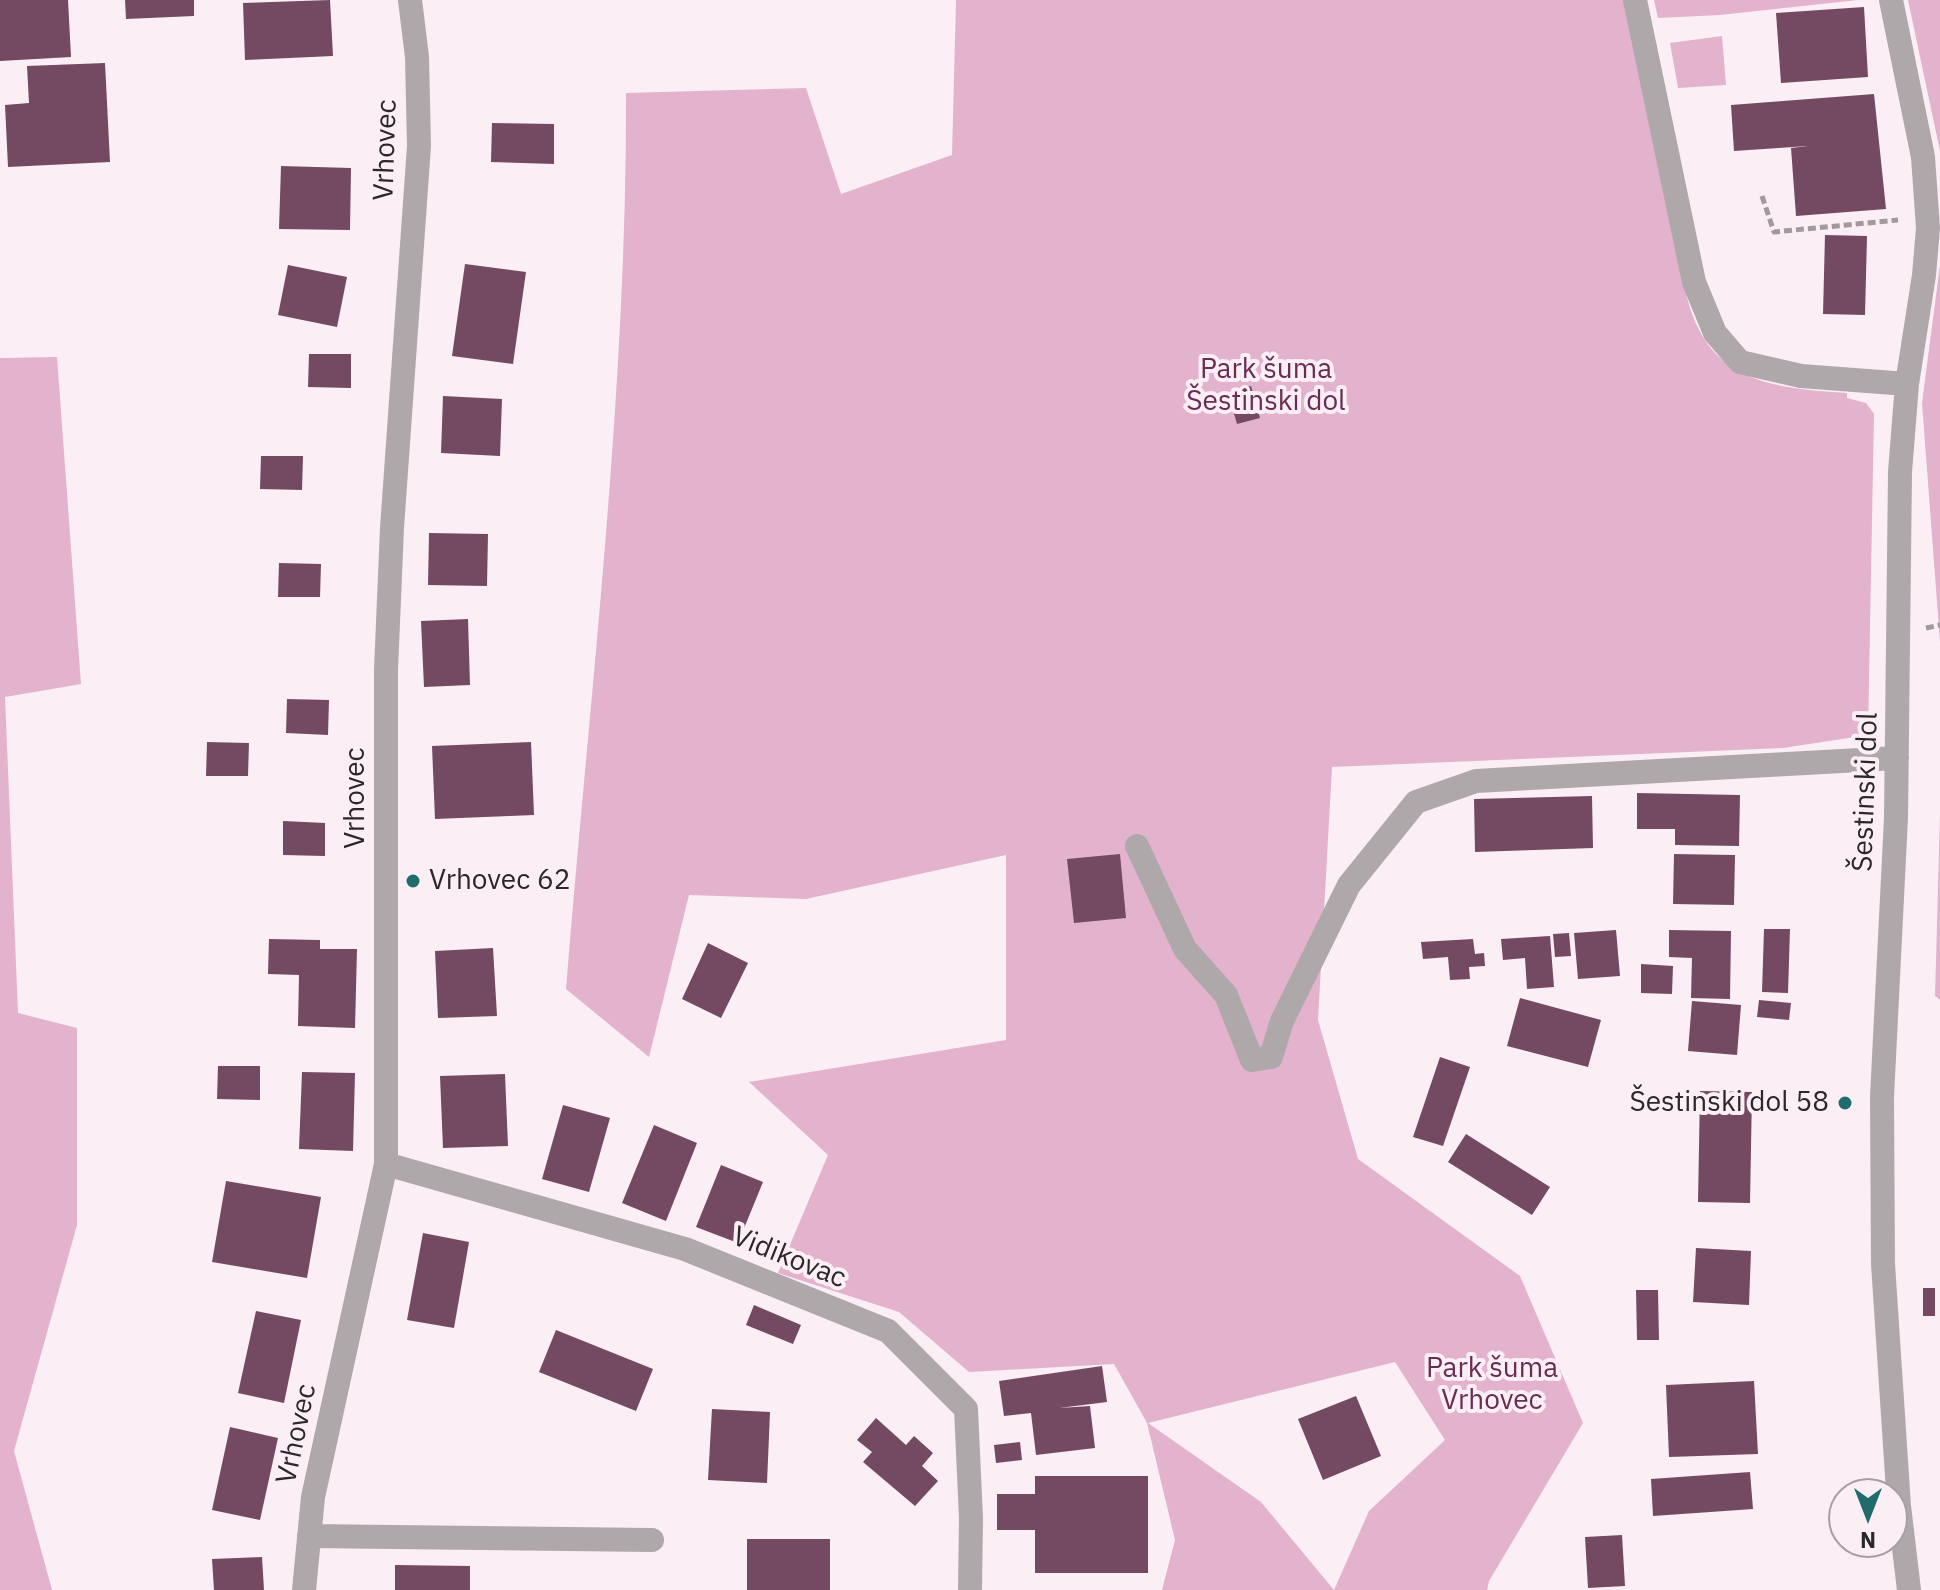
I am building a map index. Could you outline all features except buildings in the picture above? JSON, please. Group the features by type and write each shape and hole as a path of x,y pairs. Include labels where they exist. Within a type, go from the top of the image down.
{"street":[{"name":"Vrhovec","path":"304,1590 313,1497 386,1164 386,670 392,528 419,146 417,57 410,0"},
{"path":"1635,0 1694,282 1715,333 1740,362 1801,376 1907,384"},
{"name":"Šestinski dol","path":"1891,0 1917,117 1926,184 1924,275 1907,384 1897,579 1901,632 1882,1097 1883,1264 1899,1506 1909,1590"},
{"path":"1137,846 1185,949 1226,995 1252,1060 1271,1057 1282,1021 1349,885 1416,802 1476,781 1897,758"},
{"name":"Vidikovac","path":"386,1164 685,1249 888,1331 966,1409 971,1518 970,1590"},
{"path":"309,1536 652,1540"}],"path":[{"path":"1762,196 1774,232 1909,218"}],"green space":[{"name":"Park šuma Šestinski dol","path":"956,0 1625,0 1687,297 1697,325 1710,347 1746,375 1793,388 1847,393 1847,398 1866,403 1874,414 1868,735 1783,748 1332,767 1318,1020 1358,1159 1520,1276 1583,1423 1489,1581 1487,1590 1334,1590 1162,1590 1175,1540 1147,1423 1114,1364 969,1372 899,1312 778,1273 828,1155 749,1082 1006,1040 1006,855 806,899 689,895 649,1057 566,989 614,429 625,205 626,93 806,88 841,194 952,155","holes":["1395,1362 1445,1440 1369,1511 1334,1590 1261,1502 1148,1423"]},
{"path":"1654,0 1858,0 1720,15 1658,18"},
{"path":"1908,0 1940,0 1940,151"},
{"path":"1722,36 1726,85 1678,88 1670,43"},
{"path":"1940,265 1940,642 1922,403"},
{"path":"57,357 81,684 5,697 18,1013 77,1028 77,1225 14,1451 52,1590 0,1590 0,358"},
{"path":"1940,814 1940,1000 1935,996"}],"place":[{"name":"Vrhovec 62","path":"413,881"},
{"name":"Šestinski dol 58","path":"1845,1103"}],"park label":[{"name":"Park šuma Vrhovec","path":"1492,1385"}]}
